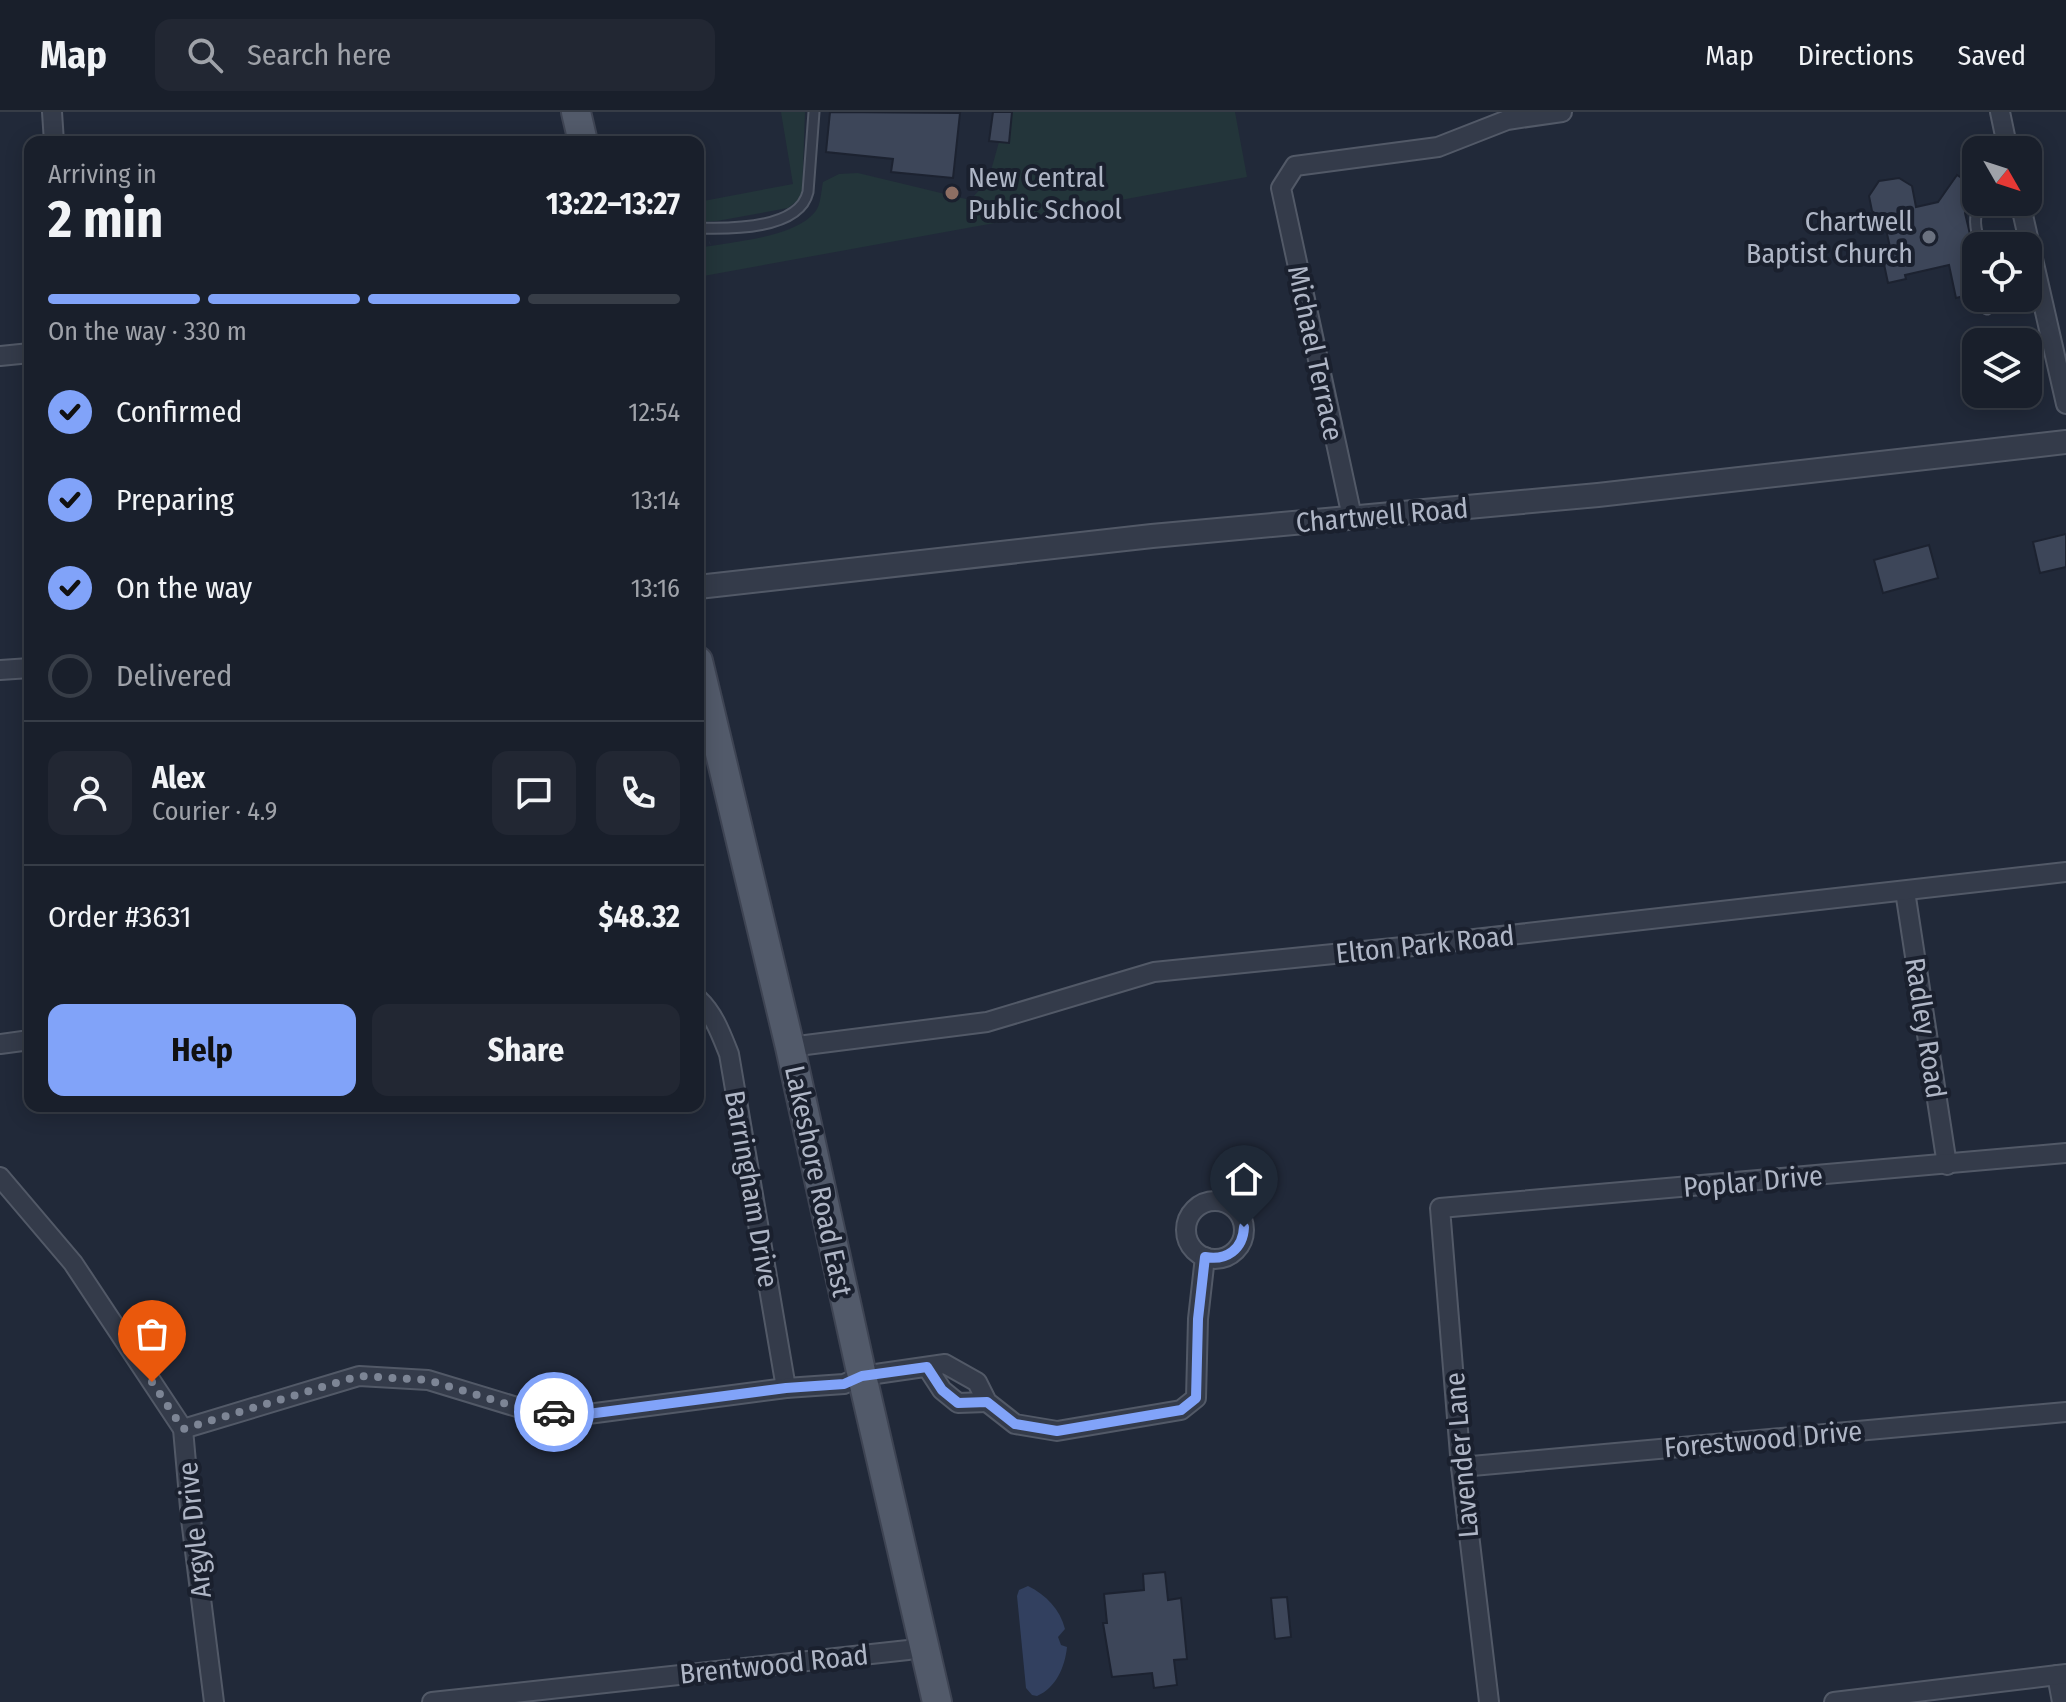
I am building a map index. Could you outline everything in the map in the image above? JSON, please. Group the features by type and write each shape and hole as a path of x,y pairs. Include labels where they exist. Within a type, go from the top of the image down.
{"main road":[{"path":"576,112 582,136"},
{"name":"Lakeshore Road East","path":"704,686 790,1047 937,1702"}],"street":[{"path":"52,112 54,136"},
{"name":"Michael Terrace","path":"1352,517 1281,188 1295,166 1438,147 1507,120 1562,112"},
{"path":"2000,112 2005,136"},
{"path":"2023,216 2066,404"},
{"path":"0,356 24,354"},
{"name":"Chartwell Road","path":"704,586 1152,536 1598,495 2066,442"},
{"path":"0,670 24,668"},
{"name":"Elton Park Road","path":"790,1047 987,1022 1154,972 2066,872"},
{"name":"Radley Road","path":"1905,891 1947,1165"},
{"name":"Barringham Drive","path":"704,1005 720,1029 729,1054 786,1388"},
{"path":"0,1044 24,1041"},
{"name":"Poplar Drive","path":"1440,1208 2066,1153"},
{"name":"Argyle Drive","path":"0,1177 73,1263 183,1429 214,1702"},
{"name":"Lavender Lane","path":"1440,1208 1461,1467 1489,1702"},
{"path":"183,1429 359,1376 428,1380 530,1411 588,1414 786,1388 844,1384 862,1376 945,1364 977,1382 987,1402 1015,1424 1057,1431 1181,1410 1196,1398 1198,1319 1205,1257"},
{"path":"927,1367 942,1390 958,1403 987,1402"},
{"name":"Forestwood Drive","path":"1461,1467 2066,1412"},
{"name":"Brentwood Road","path":"432,1702 908,1650 924,1644"},
{"path":"1834,1702 2062,1675 2062,1702"}],"lane":[{"path":"704,228 727,229 767,223 798,210 808,192 814,112"}],"shaded area":[{"path":"781,112 805,112 802,194 797,201 788,208 704,222 704,201 793,184"},
{"name":"New Central Public School","path":"1012,112 1235,112 1247,177 704,276 704,247 761,238 805,221 817,209 823,182 839,174 858,173 970,200 988,181 999,142"}],"water":[{"path":"1028,1586 1056,1609 1065,1629 1058,1637 1061,1645 1067,1647 1058,1676 1049,1688 1037,1696 1026,1688 1017,1596 1019,1590"}],"building":[{"path":"830,112 960,113 953,178 891,172 893,159 826,152"},
{"path":"993,112 1012,112 1009,143 989,141"},
{"name":"Chartwell Baptist Church","path":"1957,175 1962,178 1962,216 1966,216 1969,232 1962,232 1962,296 1956,298 1949,265 1905,275 1906,279 1888,283 1881,250 1890,247 1884,220 1872,211 1869,196 1879,181 1899,178 1912,186 1916,207 1938,202"},
{"path":"2066,534 2066,567 2040,573 2033,542"},
{"path":"1929,545 1938,578 1883,593 1874,560"},
{"path":"1165,1572 1168,1600 1181,1598 1187,1659 1174,1660 1177,1685 1154,1688 1152,1673 1112,1677 1103,1623 1107,1623 1104,1594 1144,1590 1143,1574"},
{"path":"1287,1597 1291,1637 1275,1639 1271,1598"}],"way so far":[{"path":"152,1382 183,1429 359,1376 428,1380 530,1411 554,1412"}],"place":[{"name":"New Central Public School","path":"952,193"},
{"name":"Chartwell Baptist Church","path":"1929,237"}],"route":[{"path":"554,1412 588,1414 786,1388 844,1384 862,1376 927,1367 942,1390 958,1403 987,1402 1015,1424 1057,1431 1181,1410 1196,1398 1198,1319 1205,1257 1215,1259 1233,1253 1243,1237 1244,1227"}]}
